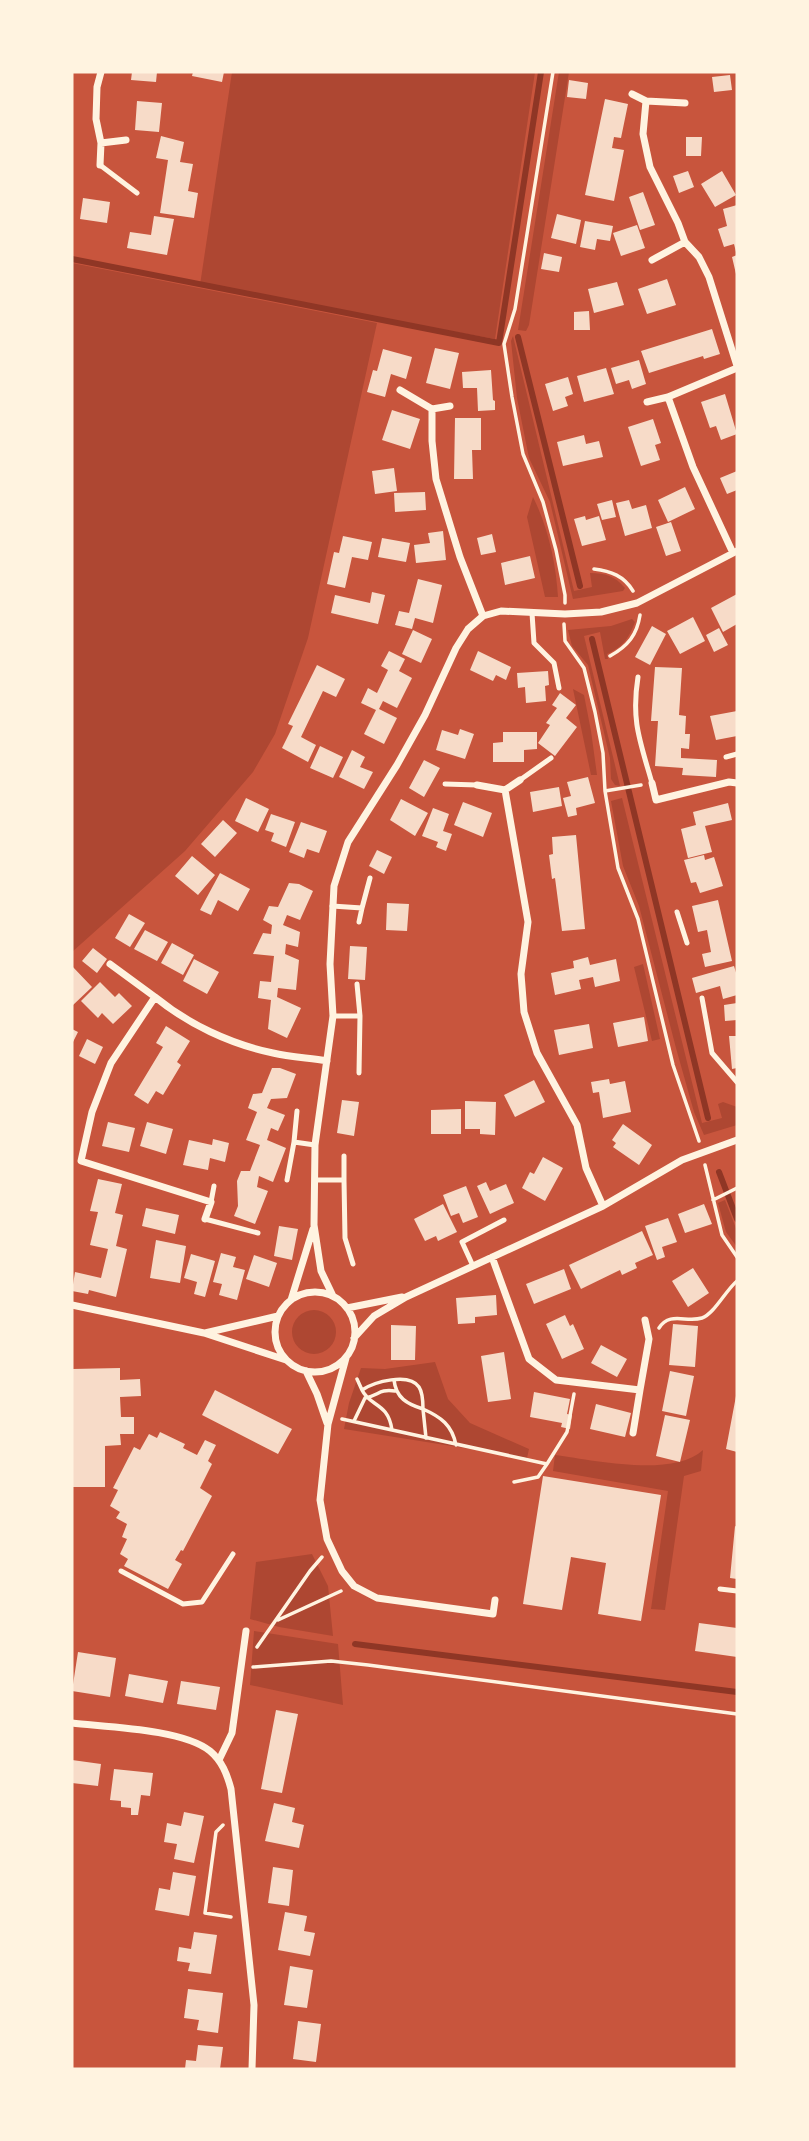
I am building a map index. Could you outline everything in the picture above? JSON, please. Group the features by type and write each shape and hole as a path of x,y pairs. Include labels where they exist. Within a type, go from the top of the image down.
{"street":[{"path":"100,165 102,143 96,119 97,87 101,72"},
{"path":"632,94 646,100 685,103"},
{"path":"646,100 643,134 650,167 685,242 699,257 709,277 737,367 667,397 647,402"},
{"path":"102,143 125,140"},
{"path":"652,260 685,242"},
{"path":"400,390 432,409 450,406"},
{"path":"354,1338 354,1325 347,1308 333,1296 320,1270 314,1225 315,1146 333,1016 330,964 332,906 334,886 348,842 389,780 425,715 456,648 468,629 483,616 501,611 565,614 601,612 637,603 735,552 693,467 667,397"},
{"path":"432,409 436,480 460,557 483,616"},
{"path":"477,785 505,790 520,780"},
{"path":"652,783 656,800 729,782 737,783"},
{"path":"505,790 528,922 521,974 524,1012 537,1053 578,1125 586,1168 603,1206"},
{"path":"110,964 179,1016 226,1038 272,1053 327,1061"},
{"path":"155,998 111,1063 92,1112 81,1161 211,1202 205,1219"},
{"path":"495,1600 493,1614 377,1598 354,1586 342,1572 331,1547 320,1500 328,1420 354,1338 374,1316 406,1297 603,1206 682,1160 737,1140"},
{"path":"286,1360 276,1342 275,1328 278,1316 290,1300 301,1271 314,1225"},
{"path":"492,1257 529,1359 556,1380 640,1390"},
{"path":"290,1300 312,1292 333,1296"},
{"path":"347,1308 406,1297"},
{"path":"72,1305 204,1334 286,1360 306,1371 329,1370 346,1358"},
{"path":"204,1334 278,1316"},
{"path":"634,1433 649,1339 645,1320"},
{"path":"306,1371 328,1420"},
{"path":"219,1760 232,1733 246,1632"},
{"path":"72,1723 176,1736 200,1744 219,1760 229,1781 254,2005 251,2069"}],"lane":[{"path":"100,165 137,192"},
{"path":"532,613 534,643 554,663 559,688"},
{"path":"638,677 634,702 636,730 652,783"},
{"path":"726,757 737,754"},
{"path":"520,780 551,758"},
{"path":"445,783 477,785"},
{"path":"359,922 370,878"},
{"path":"332,906 362,908"},
{"path":"677,912 687,943"},
{"path":"357,984 360,1016 359,1073"},
{"path":"702,998 712,1054 737,1082"},
{"path":"333,1016 360,1016"},
{"path":"287,1180 297,1111"},
{"path":"294,1142 315,1146"},
{"path":"344,1156 345,1238 353,1264"},
{"path":"315,1180 344,1180"},
{"path":"211,1202 214,1186"},
{"path":"205,1219 258,1233"},
{"path":"473,1266 462,1242 504,1220"},
{"path":"121,1571 183,1604 202,1602 233,1554"},
{"path":"720,1589 737,1591"}],"path":[{"path":"553,72 515,309 504,344 523,454 543,502 565,594 565,640 584,668 595,712 618,868 638,919 673,1065 702,1153 722,1235 737,1257"},
{"path":"594,569 616,574 627,582 640,612 638,628 631,640 623,649 610,656"},
{"path":"605,791 637,786"},
{"path":"713,1200 737,1188"},
{"path":"655,1334 663,1322 673,1317 705,1317 737,1280"},
{"path":"357,1379 365,1398 381,1406 391,1421 392,1430"},
{"path":"362,1390 383,1380 408,1380 419,1387 426,1438"},
{"path":"394,1380 395,1391 402,1400 446,1421 454,1433 456,1445"},
{"path":"514,1482 538,1477 547,1464 567,1432 577,1382"},
{"path":"354,1422 365,1398 383,1390 395,1391"},
{"path":"328,1420 354,1422 547,1464"},
{"path":"241,1668 310,1571 331,1547"},
{"path":"276,1621 354,1586"},
{"path":"241,1668 343,1662 737,1713"},
{"path":"233,1816 216,1832 205,1913 244,1919"}],"shaded area":[{"path":"232,72 535,72 495,339 200,285"},
{"path":"559,72 569,72 529,325 526,331 518,330"},
{"path":"72,263 377,323 308,638 275,734 253,772 185,851 72,952"},
{"path":"513,336 574,591 592,587 590,573 613,578 625,588 623,591 573,599 550,502 529,458 517,398 511,341"},
{"path":"533,497 550,546 558,597 545,597 527,517"},
{"path":"632,619 635,622 628,637 607,654 608,659 605,659 600,632 584,636 620,786 615,785 611,779 610,758 588,665 572,646 568,630 611,626"},
{"path":"573,689 584,695 597,775 591,775"},
{"path":"622,798 702,1123 722,1118 718,1104 723,1102 737,1107 737,1125 704,1135 694,1112 639,906 623,866 611,801"},
{"path":"643,964 660,1039 652,1041 634,967"},
{"path":"725,1200 737,1231 737,1247 726,1232 718,1203"},
{"path":"314,1310 323,1311 330,1316 335,1323 335,1341 330,1348 323,1353 314,1354 305,1353 298,1348 293,1341 292,1332 293,1323 298,1316 305,1311"},
{"path":"435,1362 448,1399 470,1423 529,1449 527,1458 344,1429 349,1403 361,1368 385,1369"},
{"path":"703,1450 701,1471 684,1476 665,1610 651,1609 668,1491 553,1471 555,1455 611,1463 653,1465 690,1458"},
{"path":"312,1554 328,1586 333,1636 250,1619 256,1562"},
{"path":"254,1631 338,1644 343,1705 250,1685"}],"building":[{"path":"132,72 157,72 156,82 131,80"},
{"path":"193,72 224,72 222,82 192,76"},
{"path":"730,75 732,90 714,92 712,77"},
{"path":"569,80 588,83 586,99 567,97"},
{"path":"605,99 628,104 621,138 614,137 612,148 624,150 614,201 585,195"},
{"path":"137,101 162,103 159,132 135,130"},
{"path":"161,136 184,142 180,162 193,164 188,191 198,193 194,218 160,213 168,160 156,158"},
{"path":"686,137 702,137 701,156 686,156"},
{"path":"688,171 694,187 679,193 673,176"},
{"path":"722,171 736,195 715,207 701,184"},
{"path":"643,192 655,225 640,230 629,197"},
{"path":"83,198 110,202 107,223 80,219"},
{"path":"737,205 736,252 734,244 724,247 718,229 727,226 723,209"},
{"path":"557,214 581,220 576,244 551,238"},
{"path":"154,216 174,219 167,255 127,248 130,232 151,235"},
{"path":"585,221 613,226 610,241 597,239 595,250 580,247"},
{"path":"637,225 645,248 621,256 613,233"},
{"path":"544,253 562,257 559,272 541,269"},
{"path":"737,255 737,274 736,274 732,257"},
{"path":"667,279 676,305 647,314 638,289"},
{"path":"617,282 624,305 594,313 588,289"},
{"path":"589,311 590,330 574,330 574,312"},
{"path":"712,329 720,354 704,359 703,356 649,373 641,351"},
{"path":"435,348 459,353 450,389 426,383"},
{"path":"383,349 412,357 406,379 391,374 385,397 367,392"},
{"path":"639,360 646,384 632,389 629,380 616,384 611,368"},
{"path":"606,368 614,394 584,402 577,376"},
{"path":"491,370 495,410 478,411 477,388 463,388 462,372"},
{"path":"568,377 573,394 565,397 568,406 553,411 545,384"},
{"path":"725,394 737,434 721,440 716,426 710,428 701,402"},
{"path":"392,410 420,419 410,449 382,440"},
{"path":"455,418 481,418 481,450 472,450 473,479 454,479"},
{"path":"653,419 661,443 655,445 660,460 641,466 628,427"},
{"path":"584,435 586,444 599,441 603,457 563,466 557,442"},
{"path":"394,468 397,491 375,494 372,471"},
{"path":"737,471 737,490 727,494 720,478"},
{"path":"685,487 695,509 668,522 658,500"},
{"path":"425,492 426,510 395,512 394,493"},
{"path":"612,500 616,517 602,520 597,504"},
{"path":"629,500 632,509 646,505 652,528 625,536 616,503"},
{"path":"585,516 586,520 599,516 606,540 582,546 574,519"},
{"path":"671,522 681,551 666,556 656,527"},
{"path":"443,531 446,560 416,563 414,545 430,543 428,533"},
{"path":"492,534 496,552 481,555 477,538"},
{"path":"343,536 372,542 368,560 352,557 345,588 327,584 334,552 339,553"},
{"path":"382,538 410,543 406,562 378,557"},
{"path":"530,556 535,578 505,585 501,563"},
{"path":"418,579 442,585 433,623 415,618 412,629 395,625 399,611 409,613"},
{"path":"372,592 385,595 378,624 331,613 335,595 370,603"},
{"path":"737,594 737,624 723,632 711,608"},
{"path":"693,617 705,641 680,654 667,631"},
{"path":"652,626 666,634 650,665 635,657"},
{"path":"719,628 728,645 714,652 706,635"},
{"path":"413,630 432,639 421,663 402,654"},
{"path":"389,651 405,659 399,671 412,678 397,708 383,701 379,709 397,718 384,744 364,734 376,710 361,703 368,688 377,693 388,670 381,666"},
{"path":"478,651 511,667 506,680 496,675 493,681 470,670"},
{"path":"317,665 345,679 336,697 323,691 301,737 316,745 308,762 282,748 293,726 288,724"},
{"path":"655,667 682,668 679,715 686,716 685,734 690,734 689,749 681,748 681,758 717,760 716,777 682,775 683,768 655,766 658,721 651,721"},
{"path":"548,671 546,701 526,703 525,687 518,688 517,673"},
{"path":"560,693 576,705 566,718 577,727 555,756 538,743 550,725 546,723 557,708 552,705"},
{"path":"737,711 737,736 716,740 710,716"},
{"path":"460,729 474,734 465,759 436,750 442,730 458,735"},
{"path":"503,732 537,732 537,749 524,750 524,762 493,762 493,743 503,742"},
{"path":"320,746 343,757 333,778 310,768"},
{"path":"352,750 365,757 360,767 373,772 364,789 339,777"},
{"path":"424,760 440,768 424,797 409,788"},
{"path":"588,777 595,803 576,808 577,815 568,817 563,798 571,796 567,782"},
{"path":"559,787 562,806 533,812 530,792"},
{"path":"246,798 269,809 258,832 235,821"},
{"path":"401,799 428,813 415,836 390,820"},
{"path":"463,802 492,813 483,837 454,825"},
{"path":"728,803 732,820 705,826 712,852 688,858 681,829 696,825 693,812"},
{"path":"433,808 449,814 443,831 452,834 446,851 436,847 438,842 422,836"},
{"path":"271,814 295,822 286,847 271,841 274,833 265,830"},
{"path":"223,820 237,833 215,857 201,844"},
{"path":"301,822 327,831 319,853 307,849 304,858 289,852"},
{"path":"576,835 585,929 562,931 549,855 553,854 552,837"},
{"path":"377,850 392,857 384,874 369,866"},
{"path":"704,855 705,860 714,857 723,886 700,893 696,882 691,883 684,860"},
{"path":"192,856 215,875 198,895 175,876"},
{"path":"220,873 250,889 238,911 218,900 211,915 200,910"},
{"path":"289,883 299,884 313,891 300,920 287,915 283,925 300,932 298,947 286,944 285,954 299,960 296,990 278,988 277,997 301,1008 287,1038 268,1029 271,1000 258,998 260,981 271,982 274,956 253,954 263,933 271,934 272,925 263,920 269,906 278,907"},
{"path":"718,900 732,961 705,967 702,954 711,952 707,930 698,932 692,906"},
{"path":"387,903 409,904 407,931 386,930"},
{"path":"129,914 145,923 130,947 115,938"},
{"path":"145,930 168,942 157,961 134,949"},
{"path":"172,943 194,955 183,975 161,963"},
{"path":"350,946 367,947 365,980 348,979"},
{"path":"93,948 107,959 97,973 82,961"},
{"path":"588,957 590,965 616,959 620,981 595,987 593,977 579,980 581,989 555,995 551,973 574,968 573,961"},
{"path":"194,959 219,972 207,994 183,981"},
{"path":"72,966 92,987 72,1006"},
{"path":"734,966 737,995 723,999 720,986 696,993 692,978"},
{"path":"100,982 115,997 119,993 132,1006 113,1024 102,1013 98,1018 81,1001"},
{"path":"737,1003 737,1020 725,1021 724,1005"},
{"path":"644,1017 648,1041 618,1047 613,1023"},
{"path":"589,1024 593,1048 559,1055 554,1030"},
{"path":"166,1026 190,1041 177,1062 181,1065 163,1095 156,1091 148,1104 134,1095 163,1047 156,1043"},
{"path":"72,1029 78,1032 72,1044"},
{"path":"729,1036 737,1036 737,1068 732,1069"},
{"path":"87,1039 103,1047 95,1064 79,1056"},
{"path":"272,1068 296,1074 287,1098 271,1099 267,1108 285,1115 278,1131 271,1128 267,1140 286,1148 273,1182 259,1176 257,1187 268,1191 255,1224 234,1216 238,1206 237,1181 241,1171 250,1171 260,1145 246,1140 257,1112 248,1108 253,1094 262,1093"},
{"path":"609,1079 610,1084 625,1081 631,1112 603,1118 599,1092 593,1093 591,1082"},
{"path":"534,1080 545,1102 515,1117 504,1095"},
{"path":"342,1100 359,1102 354,1136 337,1133"},
{"path":"465,1101 496,1102 495,1135 480,1134 480,1129 465,1129"},
{"path":"461,1109 461,1134 431,1134 431,1110"},
{"path":"108,1122 135,1128 129,1152 102,1146"},
{"path":"147,1122 173,1129 166,1154 140,1146"},
{"path":"623,1124 652,1145 639,1165 613,1147 616,1143 612,1140"},
{"path":"213,1139 229,1143 225,1162 210,1158 208,1170 183,1165 189,1140 212,1145"},
{"path":"543,1157 563,1168 545,1201 522,1188 530,1172 534,1174"},
{"path":"98,1179 122,1184 115,1213 123,1215 116,1246 127,1249 116,1297 89,1290 88,1294 72,1291 75,1272 101,1278 108,1249 90,1245 98,1212 90,1211"},
{"path":"486,1182 490,1191 506,1184 514,1203 490,1214 477,1186"},
{"path":"466,1186 478,1217 463,1223 459,1213 451,1216 443,1195"},
{"path":"443,1204 457,1232 438,1241 436,1236 425,1241 414,1219"},
{"path":"704,1204 712,1224 685,1233 678,1214"},
{"path":"146,1208 179,1215 175,1234 142,1226"},
{"path":"668,1218 677,1242 662,1247 665,1257 657,1260 645,1226"},
{"path":"279,1226 298,1229 292,1260 274,1256"},
{"path":"642,1231 653,1255 635,1263 637,1268 622,1275 620,1270 581,1289 569,1265"},
{"path":"156,1240 186,1246 180,1283 150,1278"},
{"path":"221,1253 236,1257 233,1267 245,1270 237,1300 219,1295 222,1284 213,1282"},
{"path":"191,1254 215,1261 205,1297 194,1294 197,1282 184,1278"},
{"path":"254,1255 277,1263 269,1287 246,1279"},
{"path":"693,1268 709,1293 688,1307 672,1281"},
{"path":"564,1269 571,1289 534,1304 526,1284"},
{"path":"496,1295 497,1315 475,1317 475,1323 458,1324 456,1298"},
{"path":"565,1315 570,1326 573,1324 584,1349 562,1359 546,1324"},
{"path":"673,1324 698,1326 695,1367 669,1365"},
{"path":"391,1325 416,1326 415,1360 391,1360"},
{"path":"601,1345 627,1359 617,1377 591,1363"},
{"path":"504,1352 511,1399 488,1402 481,1356"},
{"path":"120,1368 120,1380 140,1379 141,1396 120,1397 121,1417 134,1417 134,1434 120,1434 121,1445 105,1446 105,1487 72,1487 72,1369"},
{"path":"670,1371 694,1376 686,1416 662,1411"},
{"path":"215,1390 292,1429 278,1454 202,1415"},
{"path":"534,1392 570,1399 567,1414 572,1415 570,1429 561,1427 562,1423 530,1417"},
{"path":"737,1396 737,1452 726,1449"},
{"path":"596,1404 631,1413 625,1437 590,1429"},
{"path":"665,1415 690,1420 680,1462 656,1456"},
{"path":"160,1432 185,1444 183,1448 197,1455 205,1440 216,1445 208,1461 212,1464 200,1488 212,1496 183,1551 181,1550 175,1560 182,1564 168,1589 124,1566 128,1559 120,1554 127,1539 122,1537 127,1524 116,1518 120,1512 110,1506 118,1490 113,1488 134,1447 140,1450 149,1434 157,1438"},
{"path":"543,1476 661,1495 641,1621 598,1614 606,1563 571,1557 562,1610 523,1604"},
{"path":"735,1526 737,1527 737,1579 730,1578"},
{"path":"699,1623 737,1628 737,1657 695,1651"},
{"path":"78,1652 116,1658 110,1697 72,1691"},
{"path":"129,1674 168,1681 163,1703 125,1696"},
{"path":"181,1681 220,1687 216,1710 177,1704"},
{"path":"276,1710 298,1714 282,1793 261,1789"},
{"path":"72,1760 101,1764 98,1786 72,1783"},
{"path":"114,1769 153,1773 150,1796 141,1795 138,1815 131,1815 131,1808 121,1807 121,1801 110,1800"},
{"path":"274,1803 295,1808 292,1822 304,1825 299,1848 265,1841"},
{"path":"184,1812 204,1816 194,1863 174,1859 177,1844 164,1842 167,1823 181,1826"},
{"path":"273,1867 293,1870 289,1906 268,1903"},
{"path":"173,1872 196,1876 189,1916 155,1910 159,1888 170,1890"},
{"path":"285,1912 307,1916 304,1931 315,1933 310,1956 278,1950"},
{"path":"194,1932 217,1935 211,1974 188,1971 190,1963 177,1961 179,1947 191,1949"},
{"path":"290,1966 313,1970 307,2008 284,2005"},
{"path":"188,1989 223,1993 218,2033 197,2030 199,2020 184,2018"},
{"path":"298,2021 321,2024 316,2062 293,2059"},
{"path":"198,2045 223,2047 220,2069 185,2069 186,2060 196,2061"}],"waterway":[{"path":"72,259 499,343 541,72"},
{"path":"518,337 580,586"},
{"path":"592,639 708,1118"},
{"path":"719,1172 737,1219"},
{"path":"355,1644 737,1692"}]}
